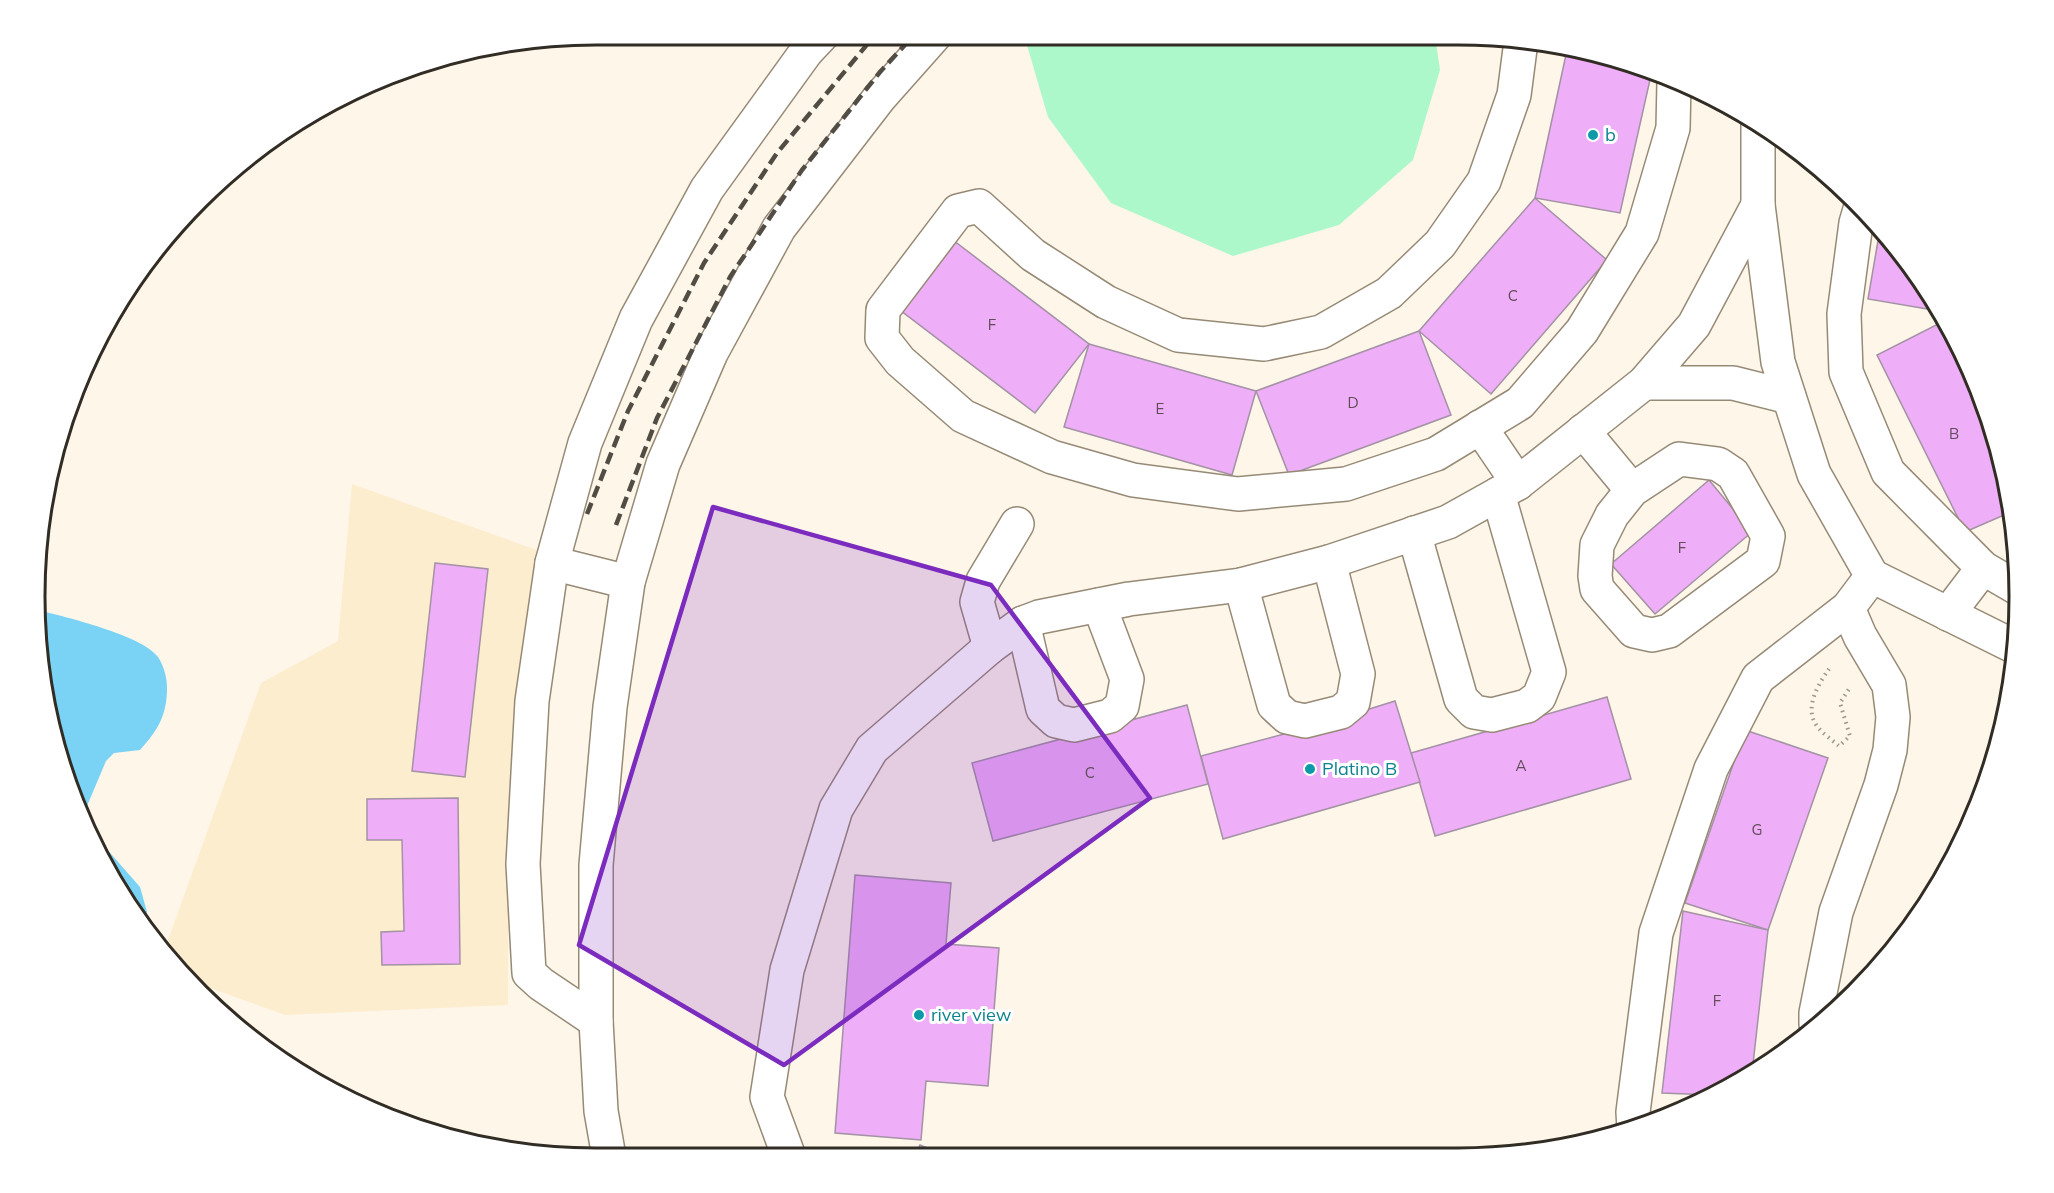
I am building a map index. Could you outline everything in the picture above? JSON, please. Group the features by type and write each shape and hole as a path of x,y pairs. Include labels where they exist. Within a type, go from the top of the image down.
{"street":[{"path":"596,1021 541,984 529,973 523,864 532,701 552,563 585,443 636,320 707,189 813,45"},
{"path":"607,1148 601,1111 596,1021 596,865 610,707 628,582 663,464 711,353 779,228 880,97 926,45"},
{"path":"1520,49 1514,95 1484,181 1440,244 1389,293 1321,332 1264,344 1178,335 1106,302 1033,255 979,206 958,211 883,310 882,338 900,361 963,416 1052,457 1133,480 1238,494 1346,484 1436,454 1520,403 1582,331 1642,233 1673,128 1674,89"},
{"path":"1758,134 1758,205 1778,362 1814,474 1872,576 2007,643"},
{"path":"786,1148 767,1097 787,970 836,809 872,749 990,647 1023,623 1039,617 1129,598 1241,585 1329,562 1448,522 1508,489 1644,382 1694,325 1758,205"},
{"path":"1857,218 1844,314 1846,372 1888,472 1983,568 2009,583"},
{"path":"1644,382 1733,383 1790,397"},
{"path":"1414,533 1461,699 1474,712 1492,715 1527,706 1539,697 1549,672 1508,489 1480,427"},
{"path":"1582,431 1632,490"},
{"path":"1679,459 1718,464 1733,474 1768,536 1763,561 1669,632 1652,635 1634,631 1597,589 1595,576 1597,545 1612,515 1632,490 1679,459"},
{"path":"990,647 977,602 983,581 1017,524"},
{"path":"1241,585 1274,705 1287,717 1305,721 1341,712 1353,702 1358,674 1329,562"},
{"path":"552,563 628,582"},
{"path":"1948,614 1983,568"},
{"path":"1633,1119 1656,933 1711,769 1758,678 1854,622 1872,576"},
{"path":"1023,623 1043,709 1056,721 1074,726 1110,716 1122,706 1127,679 1099,604"},
{"path":"1816,1015 1836,912 1881,785 1890,750 1893,717 1889,685 1854,622"}],"path":[{"path":"1854,622 1841,652 1823,677 1812,698 1814,721 1839,746 1850,736 1861,732"},
{"path":"1850,736 1840,703 1849,689 1856,687"}],"highlighted area":[{"path":"713,507 991,585 1150,798 784,1065 579,945"}],"shaded area":[{"path":"352,484 537,550 515,699 508,870 508,1005 285,1015 208,987 167,942 261,683 338,641"}],"green space":[{"path":"1027,45 1436,45 1440,70 1413,160 1339,225 1233,256 1111,203 1048,117"}],"water":[{"path":"45,612 102,628 136,641 149,649 162,664 166,676 167,698 160,722 152,736 140,750 114,753 106,761 87,807 74,774 56,704 50,668"},
{"path":"107,849 140,887 146,914 138,903"}],"building":[{"name":"b","path":"1566,56 1650,80 1620,213 1535,198"},
{"path":"1535,198 1607,260 1491,394 1419,331"},
{"path":"949,237 1089,344 1035,413 896,307"},
{"path":"1878,240 1928,309 1868,299"},
{"path":"1937,325 1967,385 1980,419 1990,454 2002,516 1965,532 1877,355"},
{"path":"1419,331 1451,415 1289,475 1256,391"},
{"path":"1089,344 1256,391 1232,475 1064,427"},
{"path":"1709,480 1752,532 1655,614 1611,564"},
{"path":"435,563 488,569 465,777 412,771"},
{"path":"1607,697 1631,779 1435,836 1411,753"},
{"name":"Platino B","path":"1395,701 1420,782 1223,839 1201,756 1318,725"},
{"path":"1187,705 1208,784 993,841 972,763"},
{"path":"1745,730 1828,758 1768,930 1685,903"},
{"path":"458,798 460,964 382,965 381,932 404,931 402,840 367,840 367,799"},
{"name":"river view","path":"855,875 951,883 946,944 999,948 988,1086 926,1081 921,1140 835,1133"},
{"path":"1683,911 1768,930 1753,1062 1694,1094 1662,1093"}],"railway":[{"path":"587,514 628,411 704,263 777,153 867,45"},
{"path":"616,525 657,418 730,277 802,170 880,72 905,45"}],"place":[{"name":"b","path":"1593,135"},
{"name":"Platino B","path":"1310,769"},
{"name":"river view","path":"919,1015"}]}
